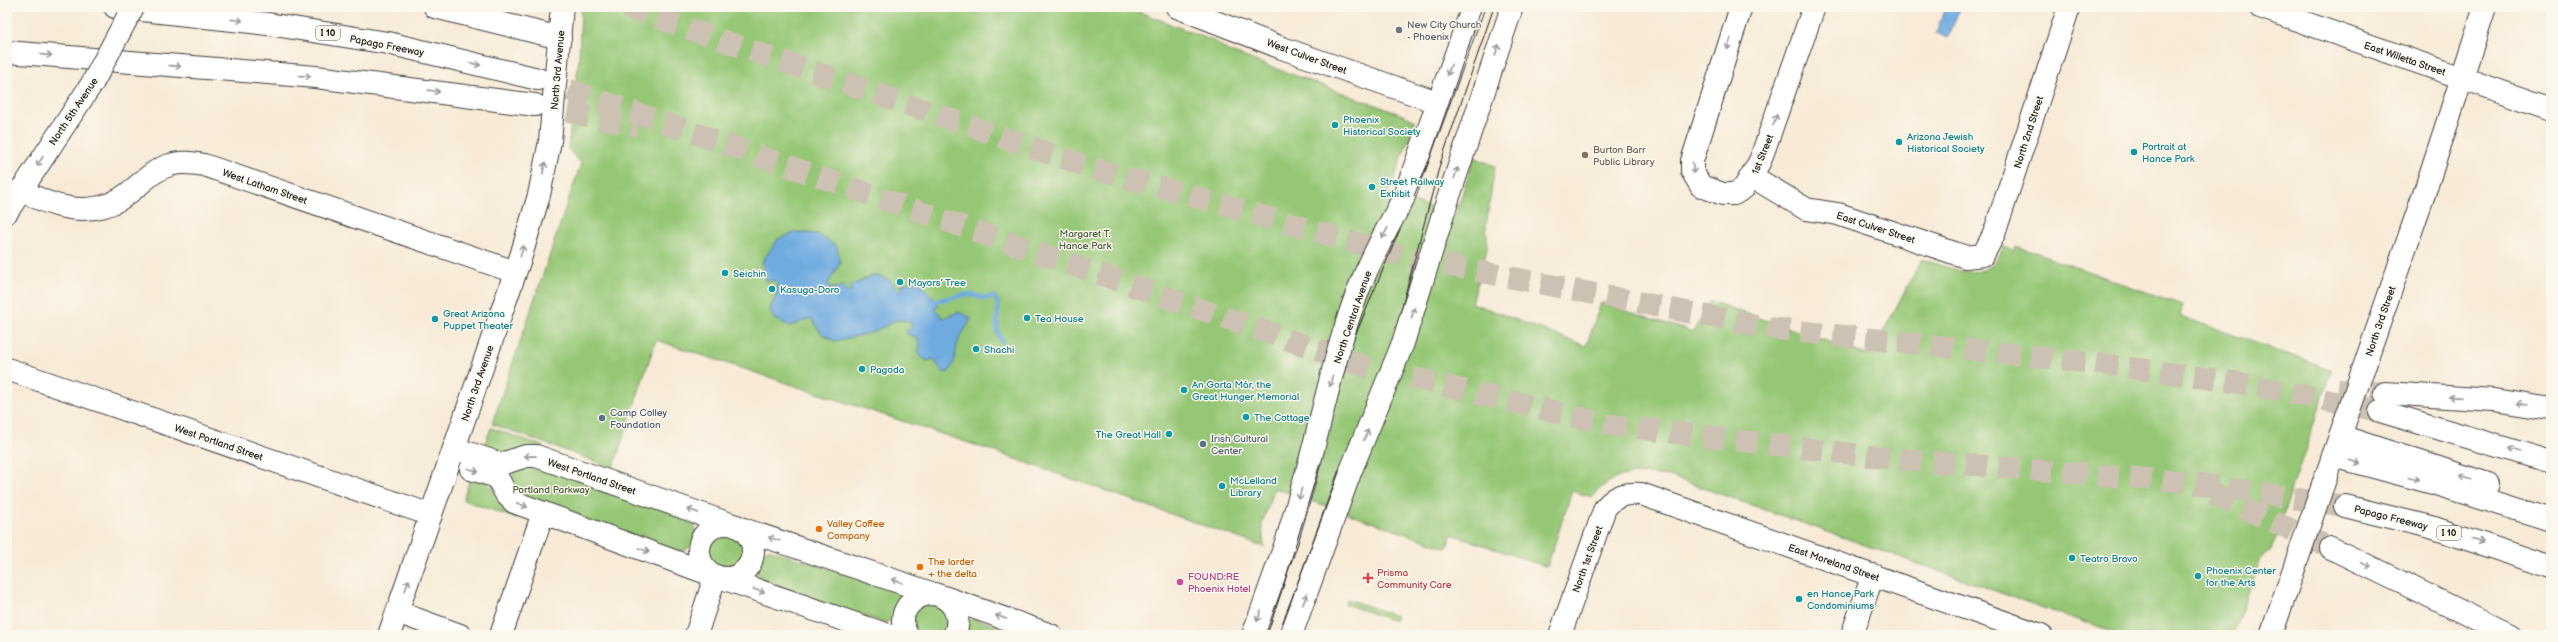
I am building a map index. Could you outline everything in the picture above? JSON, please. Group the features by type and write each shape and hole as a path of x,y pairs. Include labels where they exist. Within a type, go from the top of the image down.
{"main road":[{"name":"Papago Freeway","path":"115,7 268,24 388,43 538,79"},
{"name":"North 5th Avenue","path":"7,212 93,82 133,7"},
{"path":"435,7 560,38"},
{"name":"North 3rd Avenue","path":"389,635 516,272 538,195 548,150 562,7"},
{"name":"West Culver Street","path":"1177,7 1282,48 1437,102"},
{"name":"North Central Avenue","path":"1253,635 1286,540 1311,457 1342,337 1360,287 1375,252 1404,199 1437,102 1473,7"},
{"path":"1291,635 1351,470 1403,343 1444,210 1512,7"},
{"name":"1st Street","path":"1742,7 1694,152 1692,171 1701,186 1723,194 1734,194 1744,188 1753,176 1760,161 1814,7"},
{"name":"North 2nd Street","path":"1983,254 1994,234 2069,7"},
{"name":"East Willetta Street","path":"2260,7 2551,109"},
{"name":"North 3rd Street","path":"2271,635 2463,78 2485,7"},
{"path":"7,52 316,77 535,105"},
{"name":"West Latham Street","path":"21,189 36,199 63,207 91,208 120,199 169,165 181,163 204,165 516,272"},
{"name":"East Culver Street","path":"1753,176 1806,209 1838,214 1966,257 1983,254"},
{"name":"West Portland Street","path":"7,369 431,515"},
{"path":"2551,409 2494,400 2382,402 2551,462"},
{"path":"2337,446 2551,506"},
{"path":"2337,446 2436,484 2551,520"},
{"path":"451,455 499,471 506,494 514,502 717,577 888,635"},
{"name":"West Portland Street","path":"499,471 526,456 536,456 1051,635"},
{"name":"East Moreland Street","path":"1626,493 1641,494 2041,635"},
{"name":"North 1st Street","path":"1560,635 1605,508 1616,497 1626,493"},
{"name":"Papago Freeway","path":"2345,506 2434,528 2551,567"},
{"path":"500,635 543,513"},
{"path":"735,526 752,542 752,560 740,575 717,577 700,561 700,542 712,528 735,526"},
{"path":"2331,548 2509,635"},
{"path":"1852,635 1873,575"},
{"path":"696,635 717,577"},
{"path":"907,635 903,621 909,603 916,597 939,595 956,612 958,621 954,635"},
{"path":"397,612 460,635"}],"green space":[{"name":"Margaret T. Hance Park","path":"581,7 1127,7 1216,42 1228,51 1408,117 1415,121 1389,193 1455,216 1474,157 1495,166 1486,225 1488,246 1472,303 1586,346 1601,303 1693,332 1710,301 1870,356 1922,259 1957,270 1968,272 1979,271 1989,267 1997,259 2003,246 2014,251 2016,246 2183,305 2180,316 2332,370 2271,551 2260,558 2233,635 2120,635 1669,476 1636,474 1618,477 1610,481 1592,497 1572,491 1547,567 1452,534 1446,548 1275,488 1262,523 1264,547 993,451 656,340 613,468 492,424 581,163 568,149 579,59"},
{"name":"Portland Parkway","path":"491,428 543,446 542,450 507,457 481,453"},
{"name":"Portland Parkway","path":"526,461 691,518 696,529 693,544 685,550 679,552 519,499 511,479 514,470"},
{"name":"Portland Parkway","path":"472,473 478,475 520,513 517,519 463,500"},
{"path":"722,531 730,531 740,536 744,543 744,557 740,564 730,569 722,569 712,564 710,561 707,554 707,546 712,536 715,534"},
{"path":"768,549 897,591 901,603 894,618 885,623 762,582 757,573 757,564 760,556"},
{"path":"1347,599 1396,616 1394,621 1345,604"},
{"path":"928,601 947,611 946,632 943,635 916,635 911,614"},
{"path":"974,619 1031,635 959,635 968,621"}],"water":[{"path":"1945,7 1960,7 1949,37 1936,33"},
{"path":"796,232 818,234 837,247 840,263 828,284 830,289 843,286 846,292 851,292 850,286 874,275 890,280 899,292 903,284 919,281 939,306 935,309 943,318 959,312 971,318 959,340 954,363 948,373 943,372 933,359 927,361 917,354 920,347 917,338 906,333 912,326 909,321 896,320 874,332 835,341 821,333 811,318 790,326 773,318 770,308 776,296 778,284 773,280 766,281 762,262 778,239"}],"waterway":[{"path":"935,301 969,294 983,298 994,297 998,303 997,331 1002,342"}],"tunnel":[{"path":"626,7 1086,166 1406,257 1769,328 2087,362 2240,383 2380,411"},
{"path":"538,79 1367,367 1611,425 1886,458 2186,482 2345,506"},
{"path":"535,105 638,126"},
{"path":"2338,390 2385,393"},
{"path":"2213,494 2331,548"}],"tram line":[{"path":"1267,635 1284,584 1321,460 1352,343 1430,158 1482,7"},
{"path":"1278,635 1341,467 1395,333 1440,164 1494,7"}],"place":[{"name":"New City Church - Phoenix","path":"1399,30"},
{"name":"Phoenix Historical Society","path":"1335,125"},
{"name":"Arizona Jewish Historical Society","path":"1899,142"},
{"name":"Portrait at Hance Park","path":"2134,152"},
{"name":"Burton Barr Public Library","path":"1585,155"},
{"name":"Street Railway Exhibit","path":"1372,187"},
{"name":"Seichin","path":"725,273"},
{"name":"Mayors’ Tree","path":"900,282"},
{"name":"Kasuga-Doro","path":"772,289"},
{"name":"Tea House","path":"1027,318"},
{"name":"Great Arizona Puppet Theater","path":"435,319"},
{"name":"Shachi","path":"976,349"},
{"name":"Pagoda","path":"862,369"},
{"name":"An Gorta Mór, the Great Hunger Memorial","path":"1184,390"},
{"name":"The Cottage","path":"1246,417"},
{"name":"Camp Colley Foundation","path":"602,418"},
{"name":"The Great Hall","path":"1169,434"},
{"name":"Irish Cultural Center","path":"1203,444"},
{"name":"McLelland Library","path":"1222,486"},
{"name":"Valley Coffee Company","path":"819,529"},
{"name":"Teatro Bravo","path":"2072,558"},
{"name":"The larder + the delta","path":"920,567"},
{"name":"Phoenix Center for the Arts","path":"2198,576"},
{"name":"Prisma Community Care","path":"1368,578"},
{"name":"FOUND:RE Phoenix Hotel","path":"1180,582"},
{"name":"en Hance Park Condominiums","path":"1799,599"}]}
